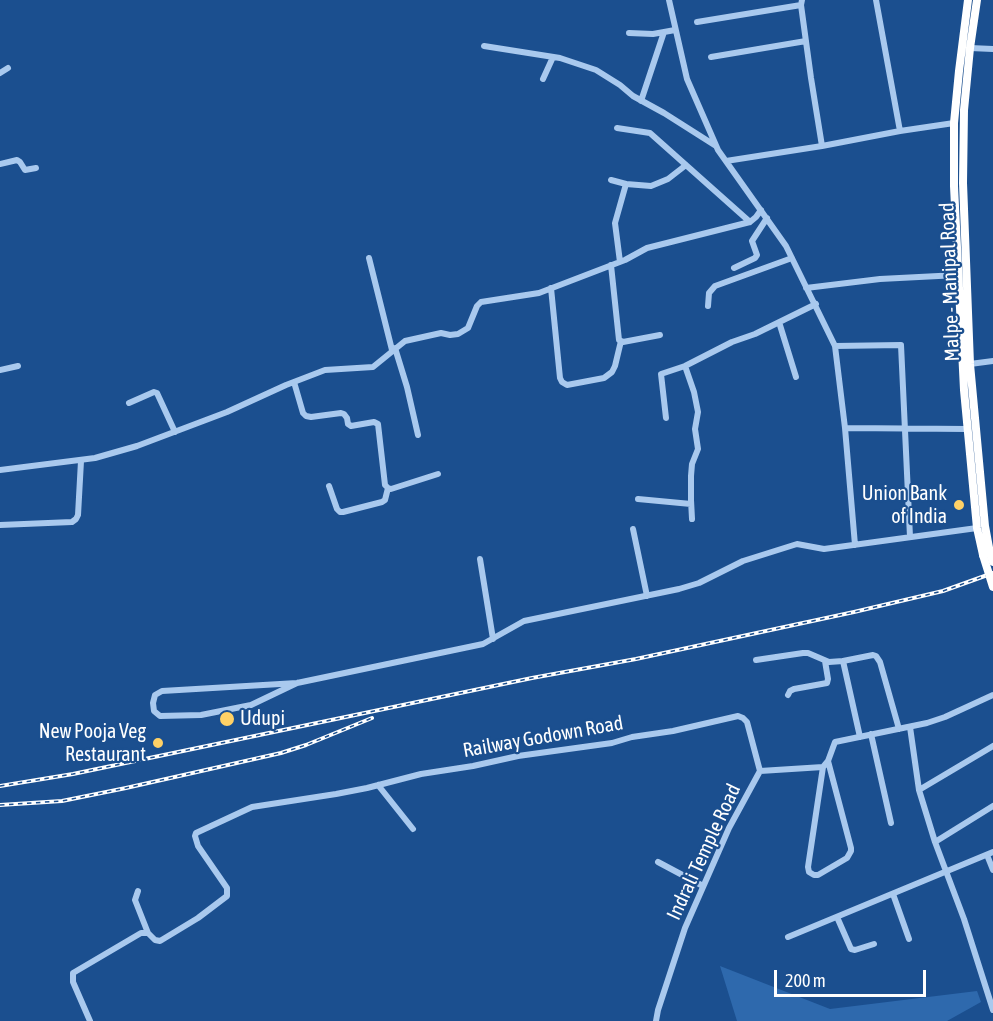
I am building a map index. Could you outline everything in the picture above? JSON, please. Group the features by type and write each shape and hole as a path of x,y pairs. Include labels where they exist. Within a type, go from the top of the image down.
{"highway":[{"name":"Malpe - Manipal Road","path":"968,0 954,123 954,186 985,526 990,556"},
{"name":"Malpe - Manipal Road","path":"977,0 970,48 963,134 961,247 958,275 961,352 977,528 990,556"},
{"path":"990,556 993,587"}],"street":[{"path":"669,0 687,79 716,146 786,246 835,346 855,545"},
{"path":"876,0 900,131"},
{"path":"697,22 802,3 822,146"},
{"path":"629,33 647,34 675,30"},
{"path":"641,101 664,32"},
{"path":"711,57 806,41"},
{"path":"484,46 553,57 596,70 633,96 716,146"},
{"path":"970,48 993,49"},
{"path":"543,79 553,57"},
{"path":"0,73 8,68"},
{"path":"726,161 954,123"},
{"path":"617,128 650,133 750,222"},
{"path":"0,164 17,160 25,170 36,168"},
{"path":"611,180 651,186 668,179 686,165"},
{"path":"620,262 615,223 626,184"},
{"path":"0,470 95,458 175,432 325,370 373,367 405,341 441,333 458,334 468,328 481,302 539,293 620,262 647,248 750,222 761,210"},
{"path":"734,268 757,255 752,242 767,218"},
{"path":"369,258 393,349 407,387 418,435"},
{"path":"708,306 709,293 716,286 792,258"},
{"path":"551,288 562,382 567,385 604,378 612,372 615,366 621,341 618,338 611,265"},
{"path":"806,288 880,279 958,275"},
{"path":"666,418 661,374 755,334 816,304"},
{"path":"779,322 796,377"},
{"path":"621,341 660,335"},
{"path":"835,346 901,345 910,537"},
{"path":"970,364 993,362"},
{"path":"0,370 18,366"},
{"path":"684,366 694,392 698,412 695,429 698,449 692,464 692,519"},
{"path":"294,382 303,413 306,416 341,413 351,426 378,423 385,485 388,488 385,500 340,512 329,486"},
{"path":"129,403 154,392 157,393 175,432"},
{"path":"845,428 967,429"},
{"path":"0,525 72,522 76,519 81,461"},
{"path":"388,488 438,474"},
{"path":"638,499 691,504"},
{"path":"297,683 250,705 211,713 160,716 154,711 155,695 162,691 297,683 483,644 524,621 679,589 699,583 743,561 797,544 824,549 977,528"},
{"path":"633,529 647,596"},
{"path":"480,559 493,639"},
{"path":"756,660 808,653 825,661 843,661 873,655 878,658 899,729"},
{"path":"788,695 794,689 827,683 825,661"},
{"path":"843,661 860,737"},
{"path":"828,761 851,848 847,858 818,875 814,875 808,867 823,767 828,761 835,742 927,723 993,695"},
{"name":"Railway Godown Road","path":"148,933 154,940 160,941 198,918 227,896 227,888 198,846 195,839 196,833 252,807 336,794 421,774 518,756 612,743 738,716 747,722 760,771"},
{"path":"910,727 919,790 993,1010"},
{"path":"871,734 891,823"},
{"path":"919,790 993,746"},
{"name":"Indrali Temple Road","path":"656,1021 685,928 729,828 760,771 823,767"},
{"path":"378,785 413,830"},
{"path":"935,842 993,806"},
{"path":"788,937 990,853 993,870"},
{"path":"658,862 704,886"},
{"path":"90,1021 73,982 73,973 141,933 148,933 135,900 138,891"},
{"path":"893,894 909,939"},
{"path":"837,917 851,949 855,950 874,944"}],"shaded area":[{"path":"720,966 830,1009 977,991 981,1002 947,1021 737,1021"}],"railway":[{"path":"0,786 73,774 532,678 636,659 943,591 993,573"},
{"path":"0,805 62,801 281,753 372,718"}],"place":[{"name":"Union Bank of India","path":"959,505"},
{"name":"Udupi","path":"227,719"},
{"name":"New Pooja Veg Restaurant","path":"158,743"}]}
